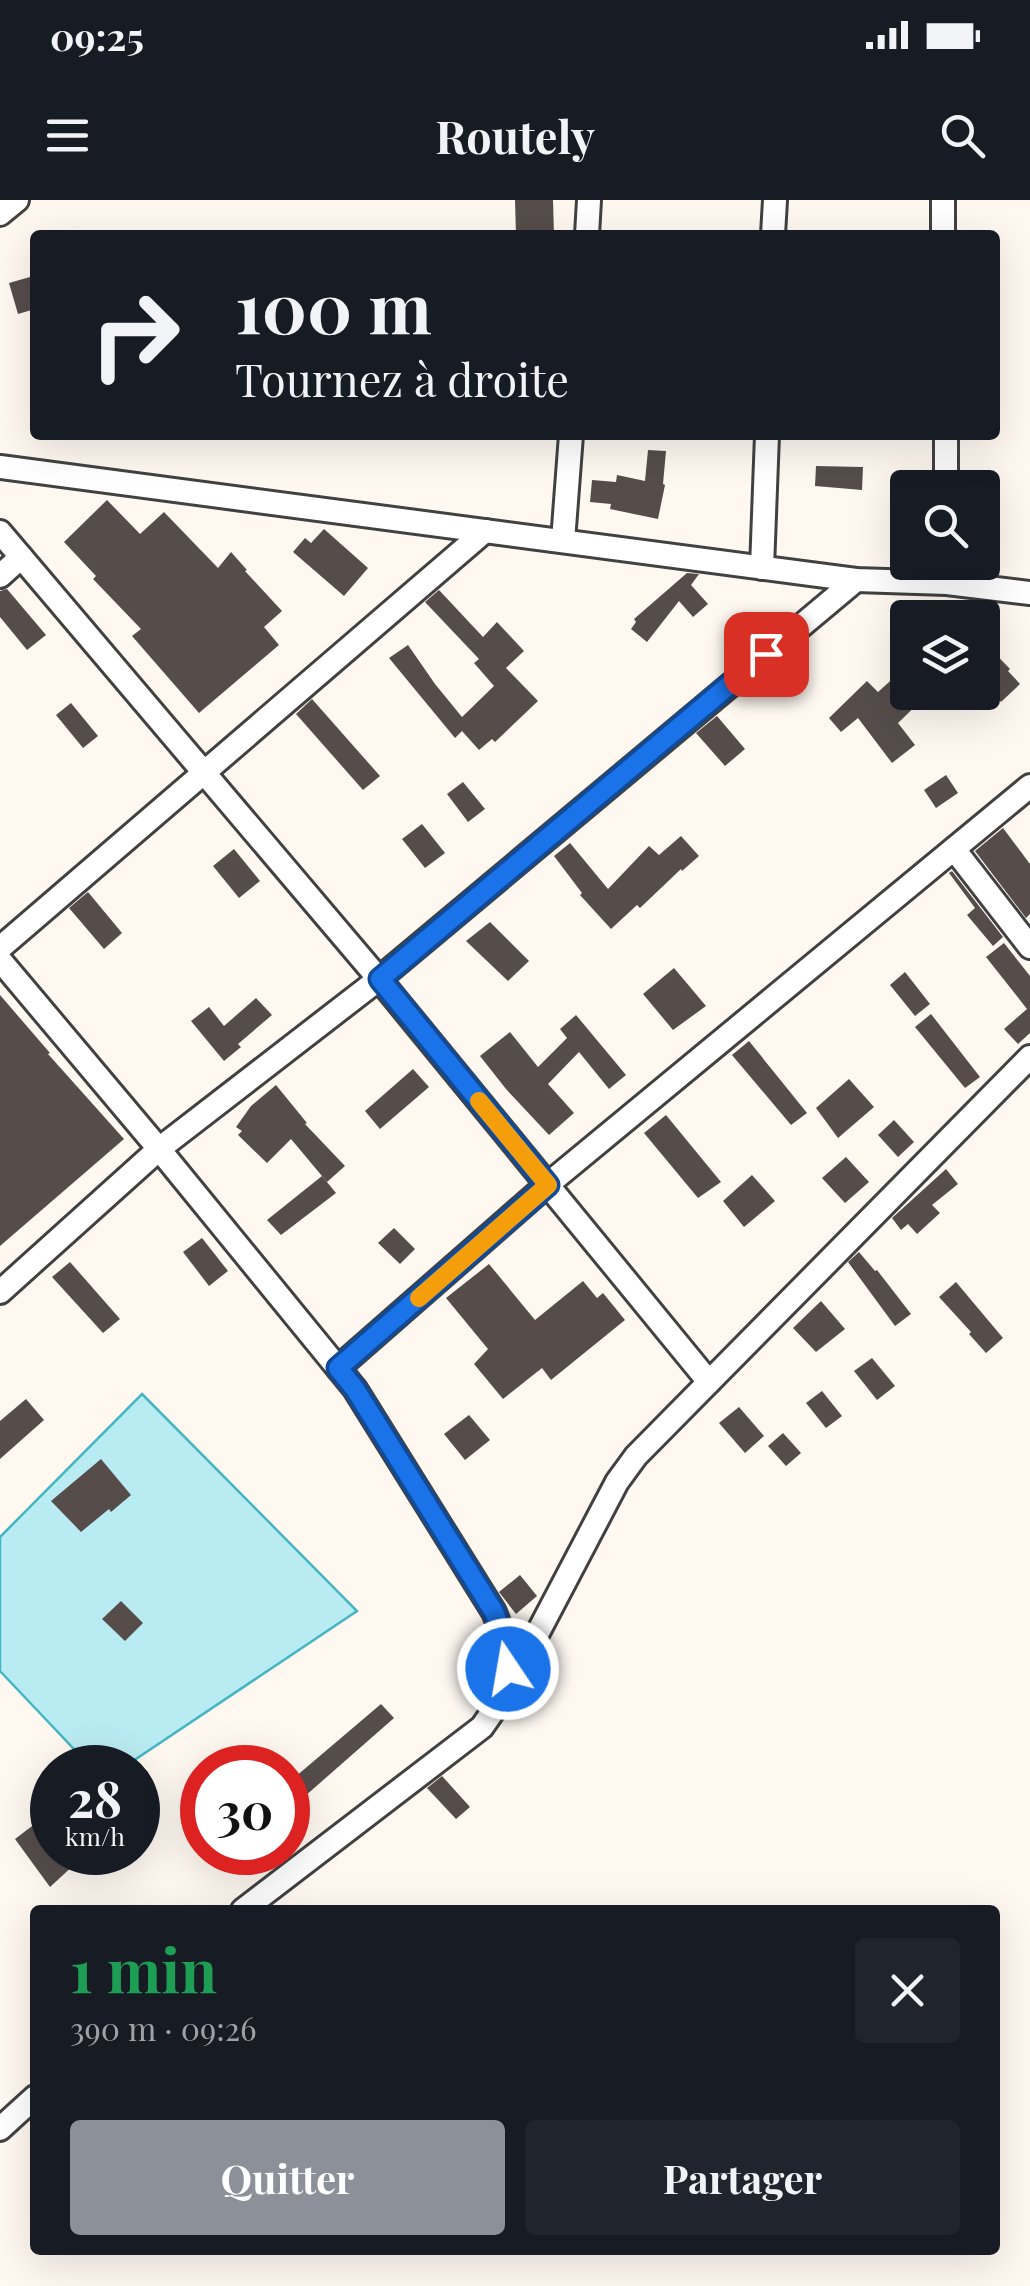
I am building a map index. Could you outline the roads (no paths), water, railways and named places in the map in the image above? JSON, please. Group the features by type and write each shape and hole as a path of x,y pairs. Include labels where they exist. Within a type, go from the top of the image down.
{"street":[{"path":"0,214 17,200"},
{"path":"587,230 589,200"},
{"path":"774,200 774,230"},
{"path":"943,200 943,230"},
{"path":"563,541 571,440"},
{"path":"762,568 767,440"},
{"path":"946,440 946,470"},
{"path":"0,467 856,580 890,577"},
{"path":"0,948 485,531"},
{"path":"0,532 380,979 709,1382"},
{"path":"0,576 21,557"},
{"path":"0,1292 160,1149 380,979 856,580"},
{"path":"976,580 1030,593"},
{"path":"338,1368 548,1185 1030,786"},
{"path":"954,849 1030,947"},
{"path":"0,960 355,1389 494,1612 508,1648 507,1691"},
{"path":"249,1905 482,1726 507,1691 618,1482 636,1456 1030,1058"},
{"path":"0,2128 30,2101"}],"water":[{"path":"142,1394 357,1611 157,1745 70,1745 0,1671 0,1537"}]}
